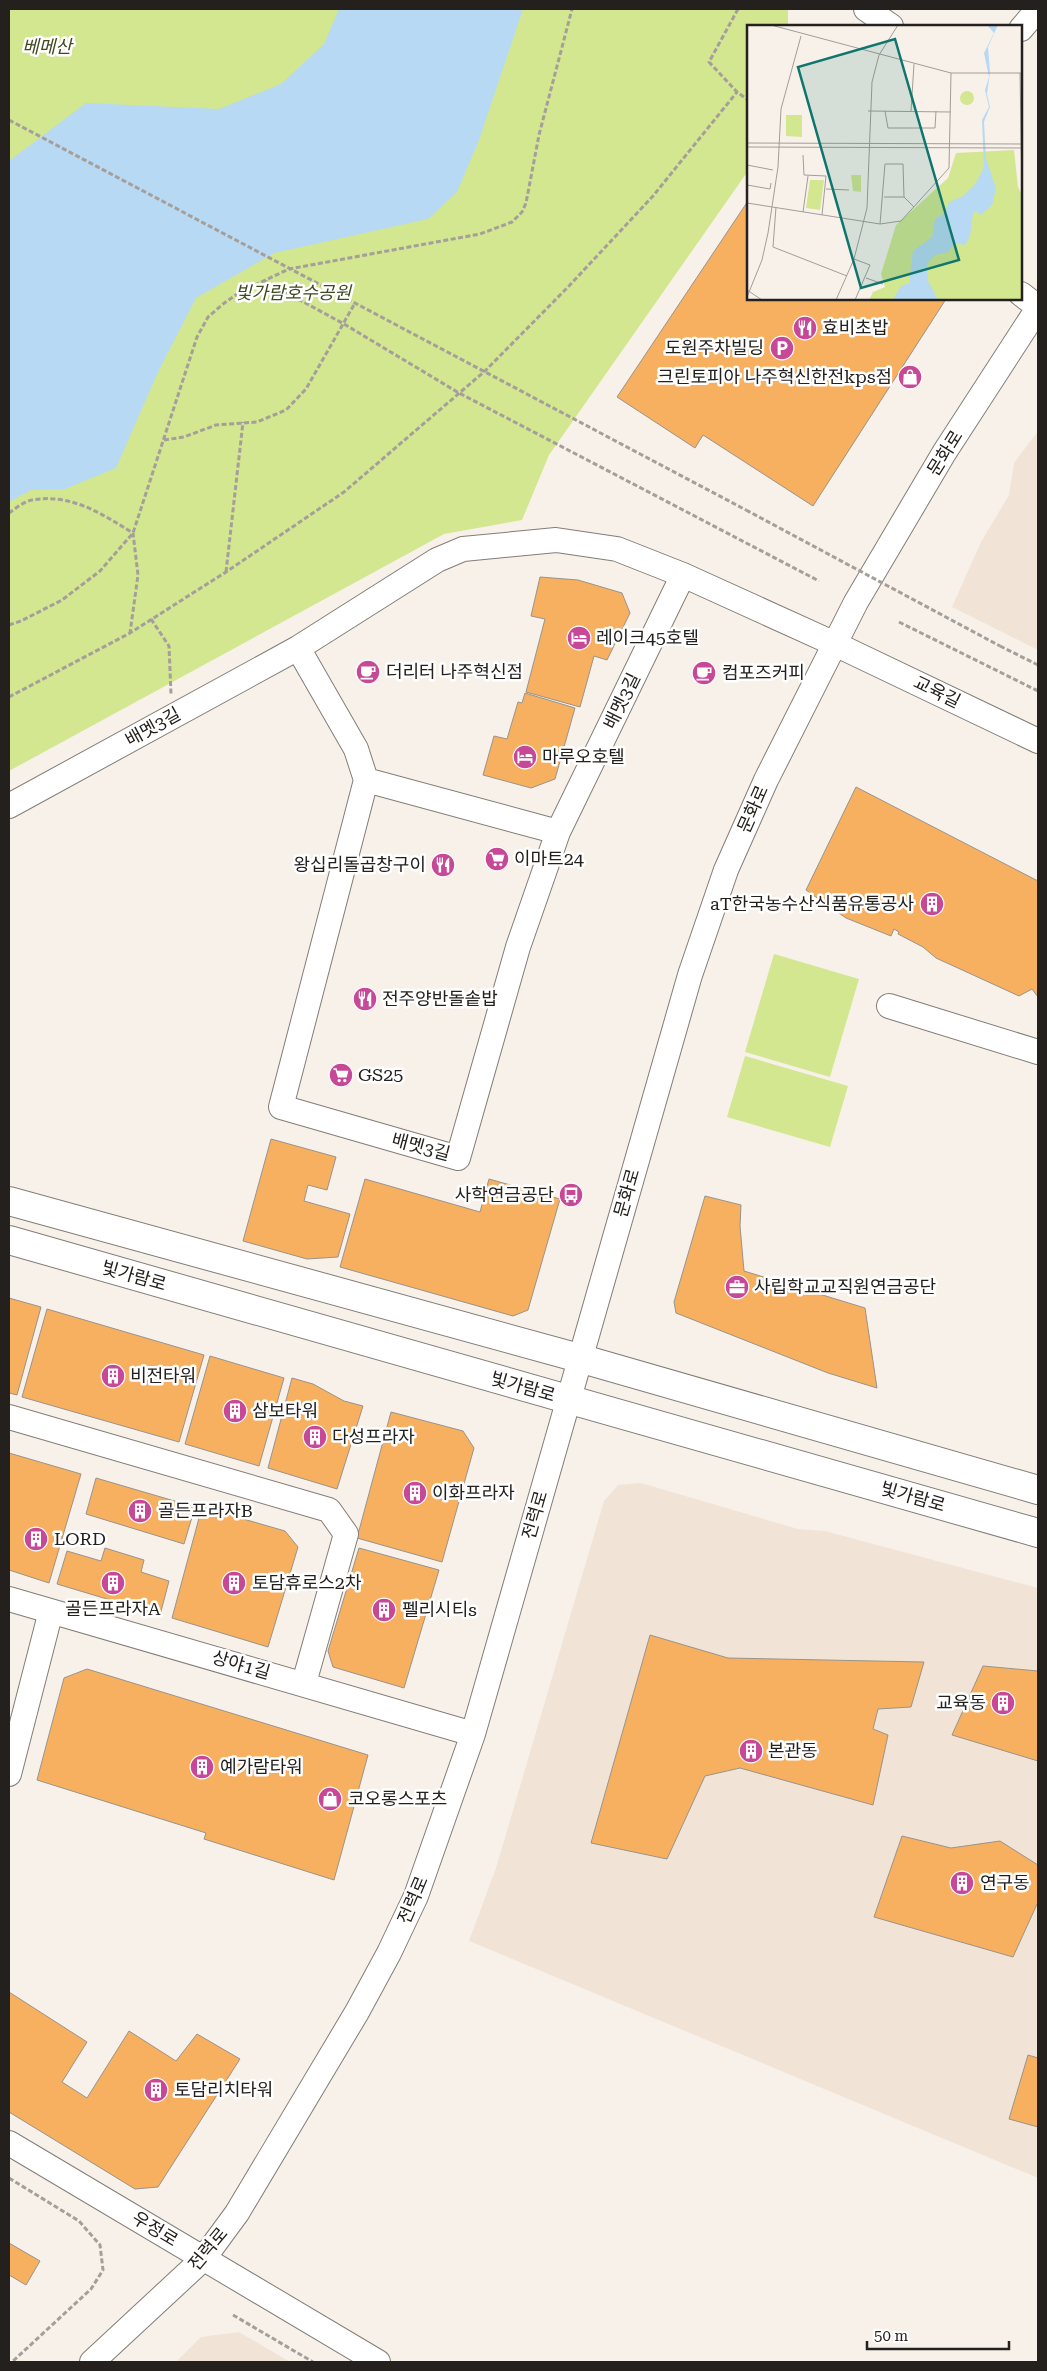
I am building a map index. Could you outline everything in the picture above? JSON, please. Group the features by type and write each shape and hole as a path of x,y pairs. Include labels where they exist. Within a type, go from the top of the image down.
{"main road":[{"path":"9,1202 579,1358 1038,1490"},
{"name":"빛가람로","path":"9,1240 1038,1533"}],"street":[{"path":"866,9 890,25"},
{"path":"1022,28 1038,9"},
{"path":"1022,295 1038,307"},
{"name":"문화로","path":"579,1358 690,975 726,870 774,763 856,602 939,461 1038,307"},
{"name":"배멧3길","path":"9,806 298,648 437,560 463,549 510,543 566,541 617,549 683,575 835,644"},
{"name":"배멧3길","path":"366,780 281,1107 458,1158 518,947 558,832 683,575"},
{"name":"교육길","path":"835,644 1038,741"},
{"path":"298,648 356,750 366,780 558,832"},
{"path":"889,1006 1038,1052"},
{"name":"전력로","path":"92,2362 204,2258 237,2213 357,2012 389,1953 416,1896 438,1838 473,1734 579,1358"},
{"path":"9,1417 330,1510 346,1534 304,1683"},
{"name":"상야1길","path":"9,1599 304,1683 473,1734"},
{"path":"9,1774 51,1611"},
{"name":"우정로","path":"9,2143 378,2362"}],"path":[{"path":"9,624 21,621 62,600 100,571 133,533 164,440 184,371 197,337 208,318 223,304 240,292 289,268 480,234 512,222 522,212 526,203 539,135 572,9"},
{"path":"738,9 709,62 737,92 747,99"},
{"path":"9,697 130,633 226,572 344,492 485,371 569,286 654,196 737,92"},
{"path":"9,120 1038,665"},
{"path":"264,280 344,324 460,393 819,581"},
{"path":"164,440 184,437 216,424 257,422 286,410 306,389 355,303"},
{"path":"226,572 243,422"},
{"path":"9,513 31,500 68,501 86,505 133,533"},
{"path":"130,633 138,575 133,533"},
{"path":"151,619 169,646 170,694"},
{"path":"899,622 1038,692"},
{"path":"9,2178 79,2221 100,2245 103,2270 91,2289 12,2362"},
{"path":"233,2315 313,2362"}],"shaded area":[{"path":"1038,431 1038,650 952,607 981,542 1009,495 1014,463"},
{"path":"641,1483 798,1529 825,1531 1038,1588 1038,2178 469,1941 496,1868 604,1501 618,1485"},
{"path":"239,2332 290,2362 176,2362 201,2337"}],"green space":[{"name":"빛가람호수공원","path":"9,9 788,9 788,25 747,25 747,172 549,455 522,520 444,534 9,771"},
{"path":"774,954 859,979 830,1077 745,1052"},
{"path":"745,1056 848,1086 830,1147 727,1117"}],"water":[{"path":"339,9 523,9 479,140 457,192 428,219 274,253 196,298 158,372 116,468 65,489 31,490 9,502 9,161 86,103 219,109 281,84 324,44"}],"building":[{"name":"도원주차빌딩","path":"747,202 747,300 945,300 813,506 703,435 695,448 617,397"},
{"name":"레이크45호텔","path":"540,577 578,580 622,593 630,613 607,660 594,656 580,707 526,692 545,619 531,616"},
{"name":"마루오호텔","path":"525,693 575,708 555,779 531,788 483,775 494,736 507,739 518,702 522,703"},
{"name":"aT한국농수산식품유통공사","path":"856,787 1038,881 1038,997 1032,989 1019,996 936,958 923,947 898,934 899,932 894,929 891,936 846,918 806,890"},
{"path":"271,1139 336,1157 327,1190 308,1185 304,1201 350,1214 338,1257 307,1259 243,1241"},
{"path":"365,1179 480,1212 489,1179 560,1199 528,1310 513,1316 340,1267"},
{"name":"사립학교교직원연금공단","path":"705,1196 741,1205 740,1226 744,1271 865,1308 877,1388 828,1373 676,1313 674,1302"},
{"path":"9,1298 41,1307 17,1395 9,1393"},
{"name":"비전타워","path":"47,1309 204,1355 179,1442 22,1397"},
{"name":"삼보타워","path":"210,1356 284,1378 259,1466 185,1444"},
{"name":"다성프라자","path":"292,1378 313,1384 344,1401 363,1406 337,1489 268,1468"},
{"name":"이화프라자","path":"391,1412 463,1431 474,1448 442,1562 357,1538"},
{"name":"LORD","path":"9,1453 81,1474 49,1583 9,1570"},
{"name":"골든프라자B","path":"96,1478 195,1507 184,1544 86,1514"},
{"name":"토담휴로스2차","path":"202,1507 285,1531 298,1547 268,1647 172,1618"},
{"name":"골든프라자A","path":"105,1548 144,1560 141,1572 169,1581 160,1615 57,1584 67,1551 101,1561"},
{"name":"펠리시티s","path":"359,1548 439,1570 404,1688 333,1667 328,1651"},
{"name":"본관동","path":"650,1635 728,1658 924,1662 911,1707 878,1709 873,1729 888,1735 873,1805 740,1768 705,1776 667,1859 591,1843"},
{"name":"교육동","path":"983,1666 1038,1671 1038,1761 952,1735"},
{"name":"예가람타워","path":"87,1669 368,1755 334,1880 204,1839 206,1833 37,1780 64,1678"},
{"name":"연구동","path":"902,1836 951,1848 1000,1841 1038,1865 1038,1902 1013,1957 874,1917"},
{"name":"토담리치타워","path":"9,1992 87,2042 62,2082 87,2098 129,2031 176,2061 197,2034 240,2059 158,2187 135,2189 9,2112"},
{"path":"1028,2055 1038,2058 1038,2127 1009,2119"},
{"path":"9,2243 40,2261 26,2285 9,2275"}],"place":[{"name":"효비초밥","path":"805,328"},
{"name":"도원주차빌딩","path":"782,348"},
{"name":"크린토피아 나주혁신한전kps점","path":"910,377"},
{"name":"레이크45호텔","path":"579,638"},
{"name":"더리터 나주혁신점","path":"368,672"},
{"name":"컴포즈커피","path":"704,673"},
{"name":"마루오호텔","path":"525,757"},
{"name":"이마트24","path":"497,859"},
{"name":"왕십리돌곱창구이","path":"443,865"},
{"name":"aT한국농수산식품유통공사","path":"932,904"},
{"name":"전주양반돌솥밥","path":"365,999"},
{"name":"GS25","path":"341,1075"},
{"name":"사학연금공단","path":"571,1195"},
{"name":"사립학교교직원연금공단","path":"737,1287"},
{"name":"비전타워","path":"113,1376"},
{"name":"삼보타워","path":"235,1411"},
{"name":"다성프라자","path":"315,1437"},
{"name":"이화프라자","path":"415,1493"},
{"name":"골든프라자B","path":"140,1511"},
{"name":"LORD","path":"36,1539"},
{"name":"골든프라자A","path":"113,1583"},
{"name":"토담휴로스2차","path":"234,1583"},
{"name":"펠리시티s","path":"384,1610"},
{"name":"교육동","path":"1003,1703"},
{"name":"본관동","path":"751,1751"},
{"name":"예가람타워","path":"202,1767"},
{"name":"코오롱스포츠","path":"330,1799"},
{"name":"연구동","path":"962,1883"},
{"name":"토담리치타워","path":"156,2090"}],"park label":[{"name":"베메산","path":"47,47"}]}
